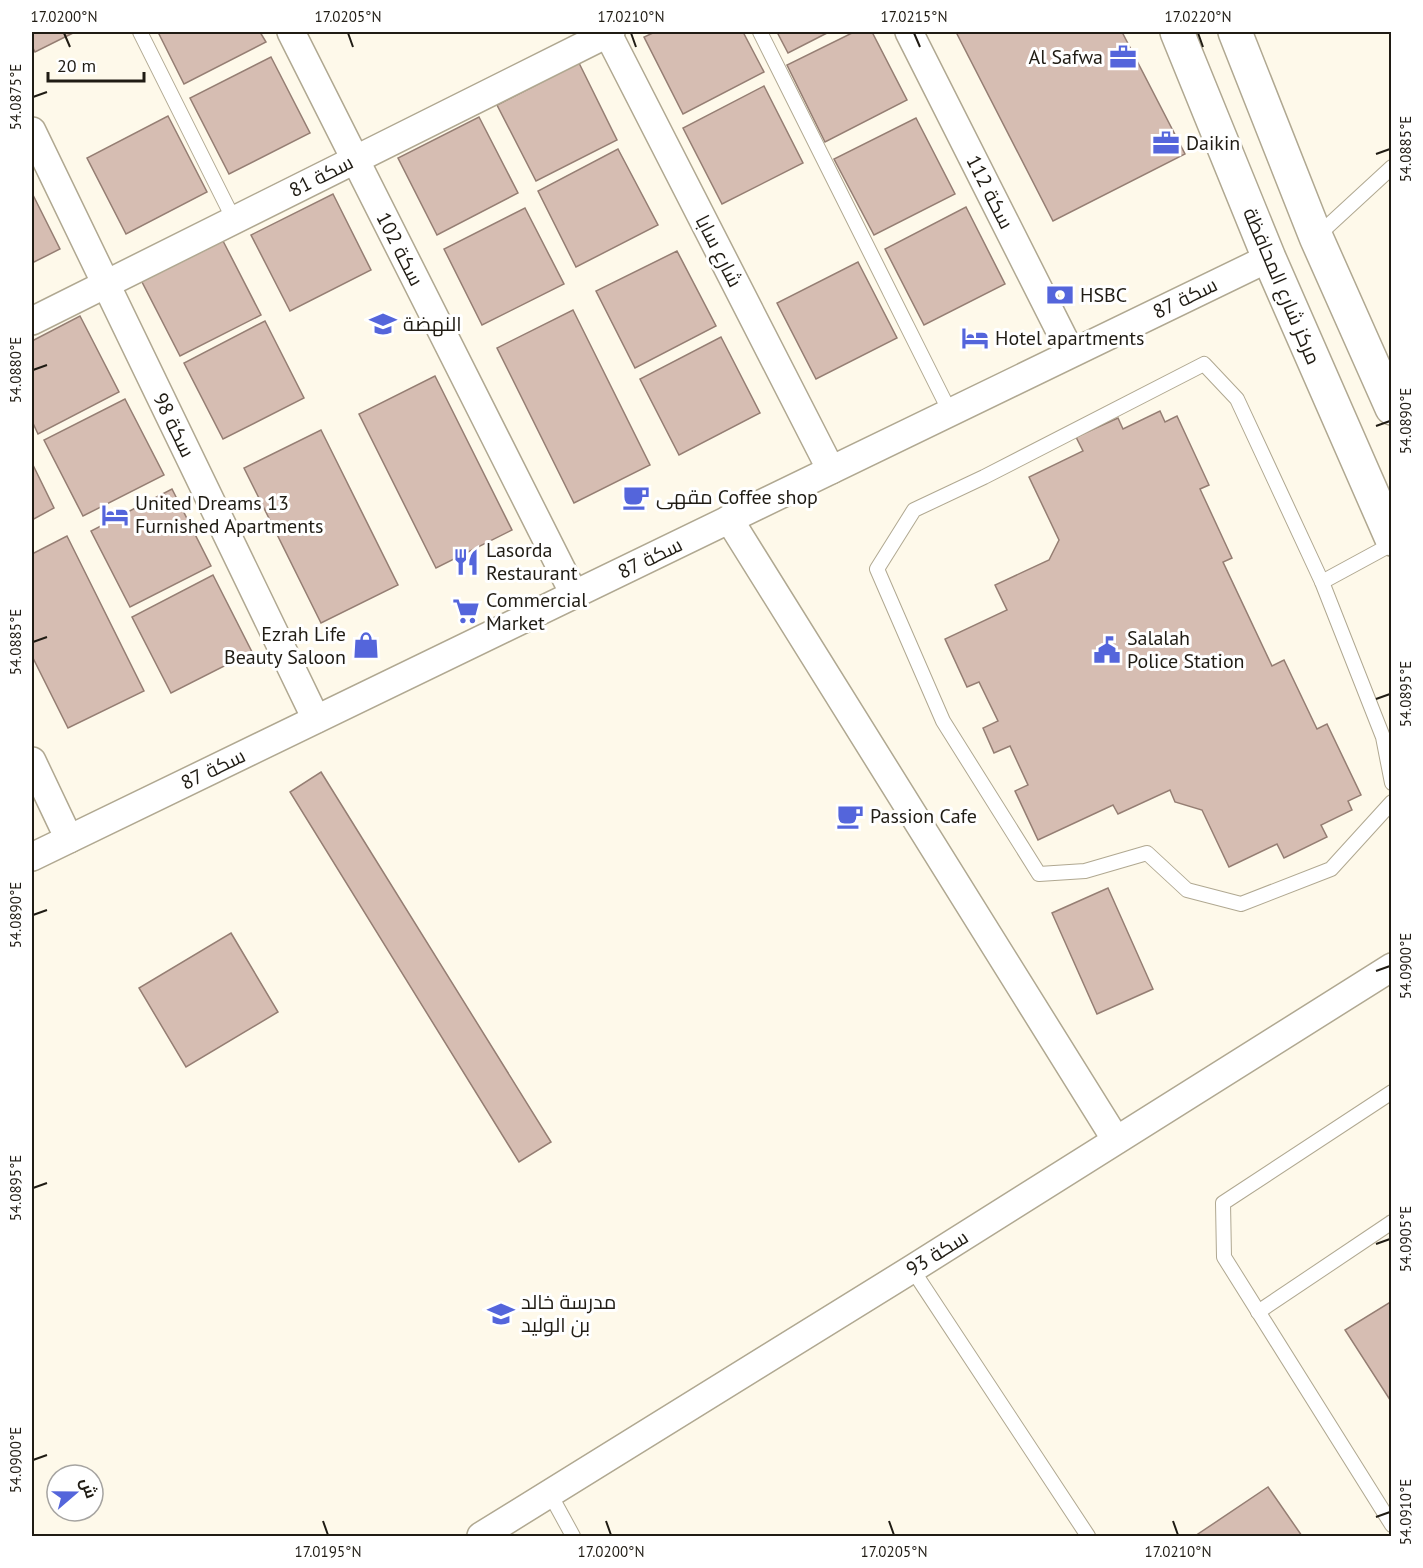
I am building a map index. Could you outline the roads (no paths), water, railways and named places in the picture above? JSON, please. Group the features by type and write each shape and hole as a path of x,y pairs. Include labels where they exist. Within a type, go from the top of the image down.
{"street":[{"name":"سكة 102","path":"291,32 574,594"},
{"name":"سكة 81","path":"32,321 608,32"},
{"name":"شارع سابا","path":"608,32 831,470"},
{"name":"سكة 112","path":"909,32 1071,353"},
{"name":"مركز شارع المحافظة","path":"1177,32 1269,258 1392,542"},
{"path":"1235,32 1316,237 1392,408"},
{"name":"سكة 98","path":"32,131 316,719"},
{"name":"سكة 87","path":"32,858 1269,258"},
{"path":"729,519 1116,1140"},
{"path":"32,761 69,839"},
{"name":"سكة 93","path":"481,1536 912,1269 1392,967"}],"lane":[{"path":"140,32 234,220"},
{"path":"760,32 950,412"},
{"path":"1316,237 1392,167"},
{"path":"1392,783 1383,737 1322,582 1237,399 1204,364 984,477 914,510 877,568 943,721 1039,874 1085,871 1147,853 1187,890 1240,904 1331,869 1392,802"},
{"path":"1322,582 1392,542"},
{"path":"1392,1092 1223,1203 1224,1257 1392,1525"},
{"path":"1258,1312 1392,1222"},
{"path":"912,1269 1088,1536"},
{"path":"550,1494 573,1536"}],"place":[{"name":"Al Safwa","path":"1123,57"},
{"name":"Daikin","path":"1166,143"},
{"name":"HSBC","path":"1060,295"},
{"name":"النهضة","path":"383,324"},
{"name":"Hotel apartments","path":"975,338"},
{"name":"مقهى Coffee shop","path":"636,497"},
{"name":"United Dreams 13 Furnished Apartments","path":"115,515"},
{"name":"Lasorda Restaurant","path":"466,562"},
{"name":"Commercial Market","path":"466,611"},
{"name":"Ezrah Life Beauty Saloon","path":"366,645"},
{"name":"Salalah Police Station","path":"1107,650"},
{"name":"Passion Cafe","path":"850,816"},
{"name":"مدرسة خالد بن الوليد","path":"501,1314"}]}
